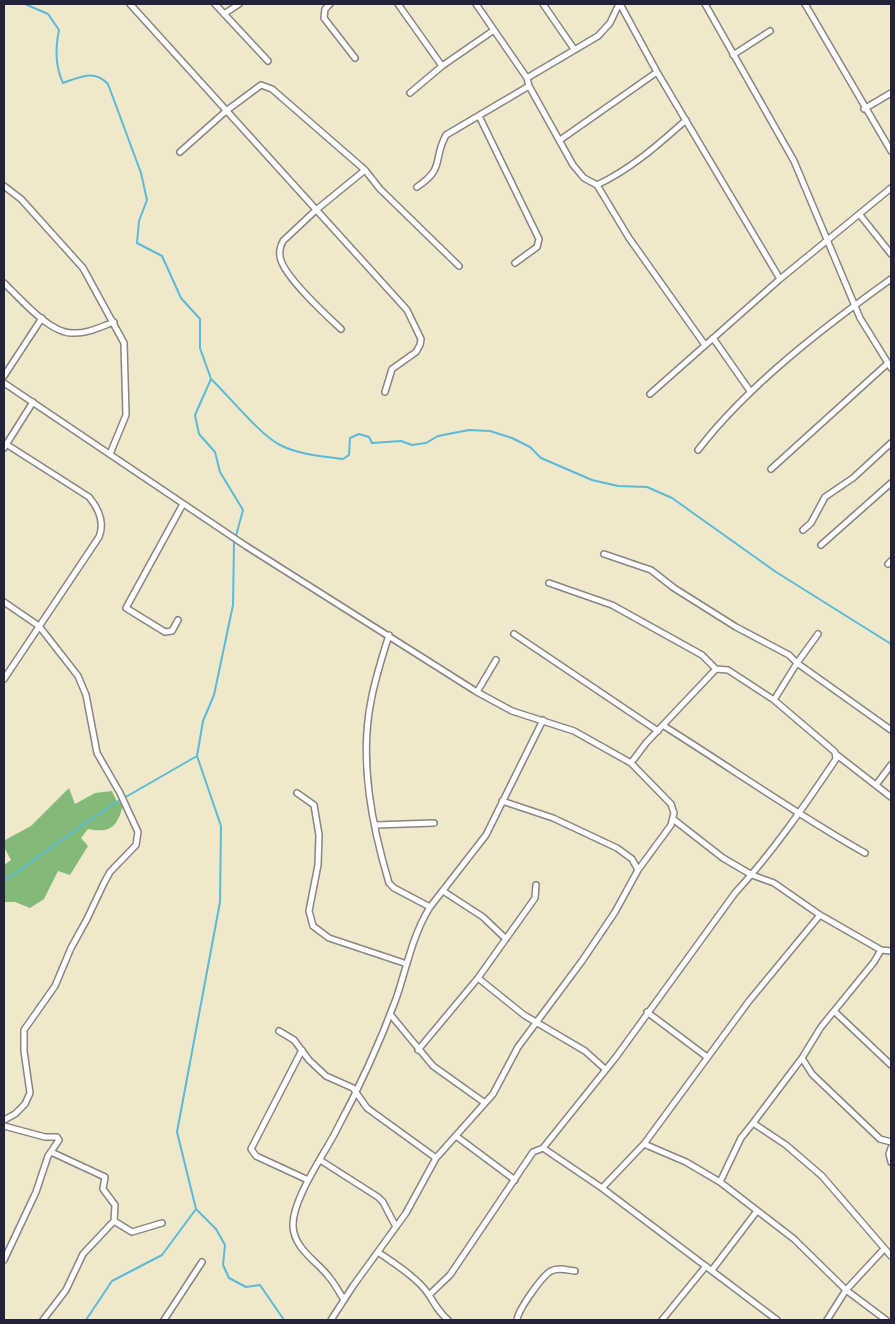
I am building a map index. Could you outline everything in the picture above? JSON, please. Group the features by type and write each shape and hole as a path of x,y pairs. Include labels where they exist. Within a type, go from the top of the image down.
{"street":[{"path":"130,4 407,310 420,339 416,352 392,369 386,392"},
{"path":"215,4 268,61"},
{"path":"224,14 240,4"},
{"path":"330,4 324,9 324,18 356,58"},
{"path":"398,4 442,66"},
{"path":"476,4 527,78 529,86 573,165 584,178 597,185 629,238 706,345"},
{"path":"542,4 574,50"},
{"path":"527,78 598,36 610,23 620,4"},
{"path":"620,4 657,72 780,279"},
{"path":"705,4 794,161 860,318 889,366 771,469"},
{"path":"804,4 864,109 891,151"},
{"path":"410,93 442,66 494,30"},
{"path":"733,55 770,32"},
{"path":"560,140 657,72"},
{"path":"180,152 226,111 261,85 272,89 365,170 380,189 459,266"},
{"path":"417,187 435,171 440,144 446,135 529,86"},
{"path":"864,109 891,93"},
{"path":"479,116 539,239 537,246 515,263"},
{"path":"597,185 616,176 632,165 686,120"},
{"path":"341,329 299,287 282,264 280,256 283,240 365,170"},
{"path":"4,186 21,199 83,268 124,343 126,414 110,454"},
{"path":"650,394 780,279 891,188"},
{"path":"860,215 891,254"},
{"path":"698,450 734,405 855,305 891,279"},
{"path":"4,283 58,330 71,333 90,331 114,322"},
{"path":"4,376 42,318"},
{"path":"713,338 750,392"},
{"path":"4,383 246,546 477,692 512,711 574,731 631,763 671,804 673,820 671,825 638,870 605,928 518,1047 493,1094 436,1158 396,1227 331,1320"},
{"path":"4,678 99,537 102,528 96,506 89,497 5,446 33,402"},
{"path":"804,530 811,523 825,497 852,478 891,443"},
{"path":"821,545 891,483"},
{"path":"178,620 172,632 165,632 126,608 183,504"},
{"path":"604,554 651,570 674,588 736,627 789,655 797,664 891,730"},
{"path":"549,583 612,605 702,655 716,669 728,670 774,700 837,755 891,797"},
{"path":"4,602 39,626 78,676 86,695 95,747 120,793 138,832 138,839 132,851 106,878 70,948 55,986 24,1030 24,1051 30,1093 25,1104 15,1114 4,1120"},
{"path":"514,634 658,731"},
{"path":"774,700 818,634"},
{"path":"389,635 370,704 367,764 375,825 389,883 394,888 430,907"},
{"path":"477,692 496,660"},
{"path":"631,763 646,743 716,669"},
{"path":"344,1300 329,1277 310,1260 294,1232 294,1218 308,1180 357,1092 390,1014 416,932 430,907 486,835 543,720"},
{"path":"664,726 734,770 798,814 865,853"},
{"path":"429,1295 450,1275 533,1152 543,1148 605,1069 735,893 752,875 798,814 837,755"},
{"path":"876,785 891,765"},
{"path":"297,793 314,805 319,835 318,865 309,911 314,926 329,938 407,964"},
{"path":"502,801 553,818 617,848 632,859 638,870"},
{"path":"673,820 723,858 752,875 774,883 820,915 881,950 891,952"},
{"path":"375,825 434,823"},
{"path":"418,1050 478,978 506,939 535,898 536,885"},
{"path":"443,891 483,917 506,939"},
{"path":"602,1188 644,1144 749,1001 820,915"},
{"path":"720,1182 741,1138 802,1058 834,1011 874,962 881,950"},
{"path":"478,978 524,1015 585,1051 605,1069"},
{"path":"834,1011 891,1065"},
{"path":"647,1012 707,1057"},
{"path":"390,1014 433,1066 485,1103"},
{"path":"279,1031 294,1040 326,1076 357,1092 367,1108 436,1158"},
{"path":"302,1050 251,1149 256,1156 308,1180"},
{"path":"802,1058 812,1074 880,1139 891,1142"},
{"path":"753,1123 786,1145 822,1176 891,1256"},
{"path":"4,1126 45,1137 57,1137 59,1140 51,1152 24,1219 4,1260"},
{"path":"456,1136 515,1180"},
{"path":"644,1144 686,1162 720,1182 805,1248 846,1290 886,1320"},
{"path":"543,1148 602,1188 777,1320"},
{"path":"891,1148 889,1154 891,1162"},
{"path":"43,1320 66,1290 83,1254 114,1221 115,1205 103,1190 105,1177 51,1152"},
{"path":"320,1160 378,1197 383,1202 396,1227"},
{"path":"662,1320 709,1268 756,1211"},
{"path":"114,1221 132,1232 162,1223"},
{"path":"827,1320 846,1290 884,1249"},
{"path":"378,1252 409,1275 429,1295 435,1308 448,1320"},
{"path":"164,1320 202,1262"},
{"path":"517,1320 518,1315 534,1290 551,1271 561,1269 575,1271"}],"green space":[{"path":"69,788 75,804 95,793 112,791 116,800 123,805 118,819 115,824 107,829 88,829 81,838 88,846 70,875 58,871 44,899 30,908 15,902 4,902 4,865 11,860 5,849 5,840 31,826"}],"waterway":[{"path":"25,4 48,14 59,30 56,57 63,83 81,77 92,76 103,79 108,84 141,173 147,200 139,221 137,243 162,256 181,298 200,319 200,348 211,379 195,415 199,434 215,452 220,472 243,510 234,543 233,605 214,695 203,721 197,756 221,826 220,902 177,1132 196,1209 216,1229 225,1245 223,1265 229,1278 246,1287 260,1285 284,1320"},
{"path":"211,379 263,433 280,445 303,453 343,459 349,455 350,438 359,434 369,437 372,443 401,441 412,445 426,443 438,436 469,430 490,431 512,438 530,447 541,458 592,480 618,486 647,487 672,498 776,572 891,644"},
{"path":"4,881 110,806 197,756"},
{"path":"86,1320 112,1281 162,1255 196,1209"}]}
